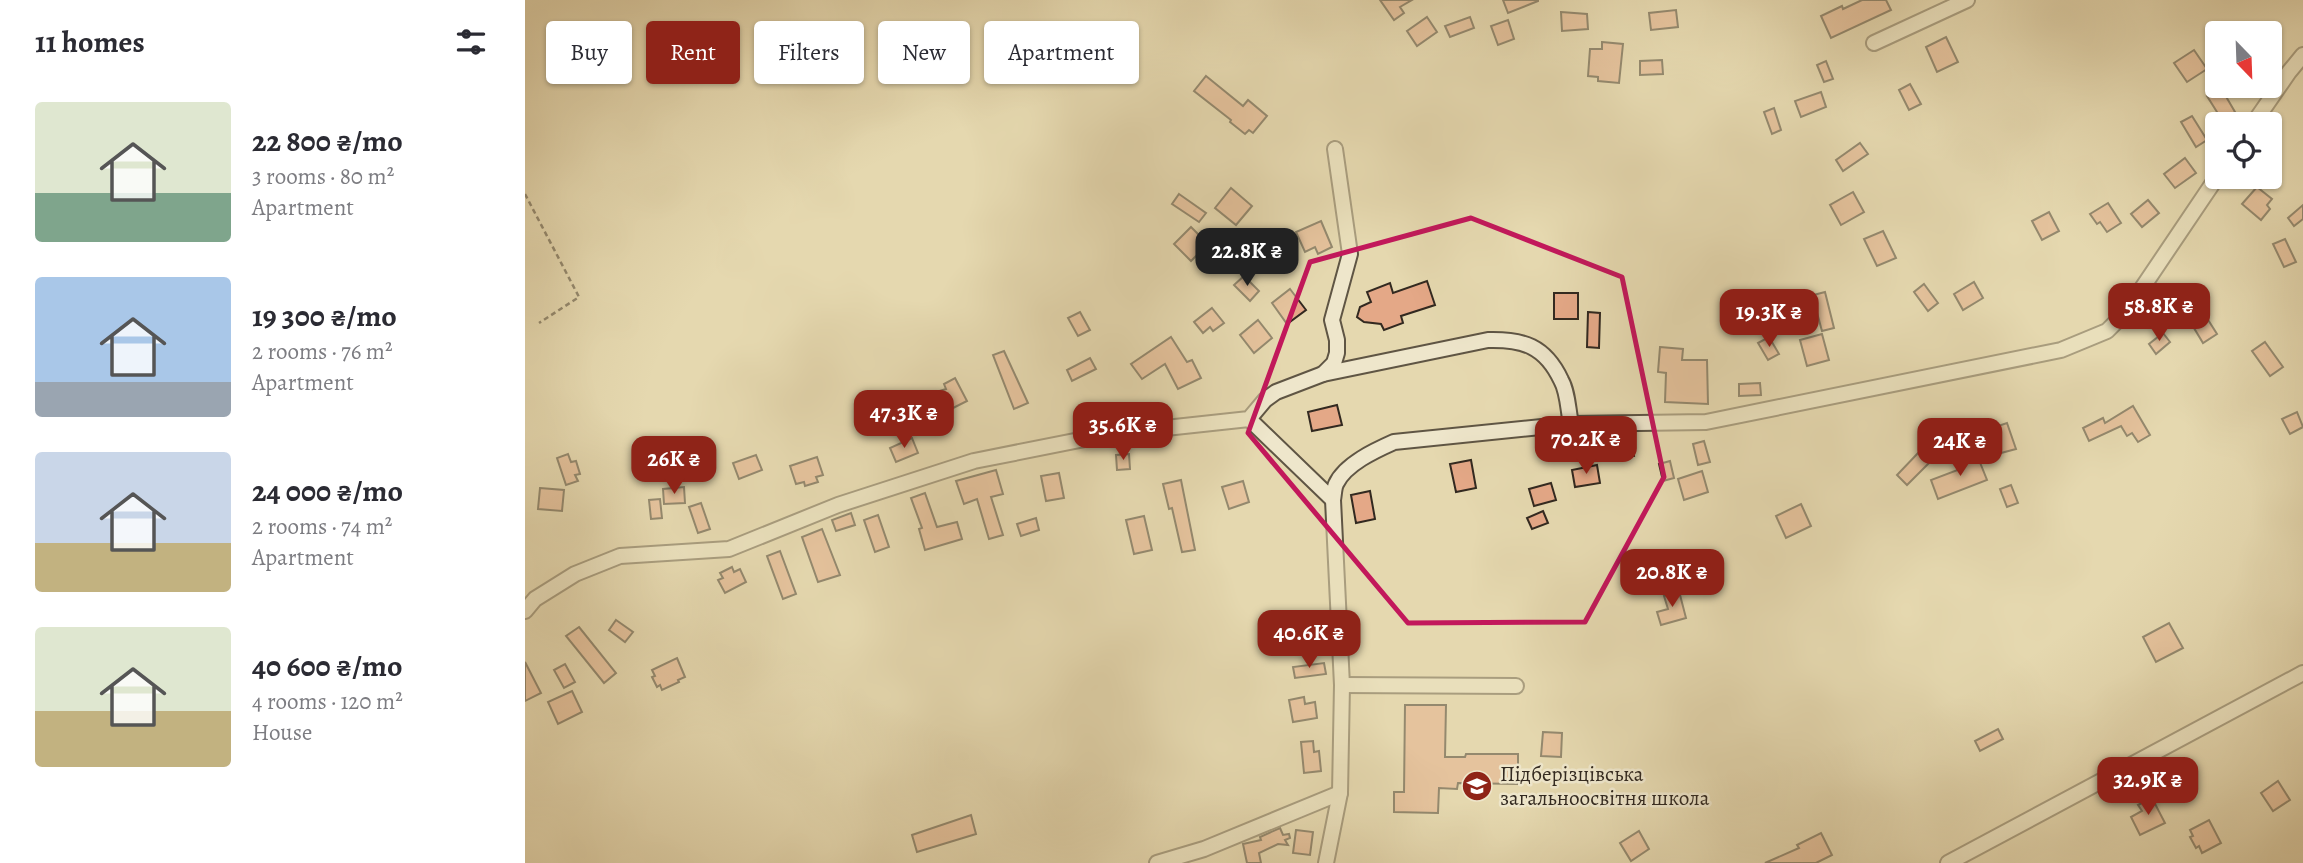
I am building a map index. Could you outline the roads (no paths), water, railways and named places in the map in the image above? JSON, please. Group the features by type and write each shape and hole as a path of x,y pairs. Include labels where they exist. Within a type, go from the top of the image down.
{"street":[{"path":"1874,43 1967,0"},
{"path":"2261,112 2303,55"},
{"path":"1323,374 1333,363 1337,353 1332,320 1350,254 1335,149"},
{"path":"1326,863 1340,793 1342,685 1333,500 1336,483 1350,468 1371,452 1394,442 1571,424 1706,422 2061,350 2107,331 2126,312 2209,189"},
{"path":"525,611 535,599 575,573 620,556 729,549 838,505 974,461 1110,434 1249,419 1265,400 1276,392 1323,374 1488,340 1510,340 1532,345 1548,360 1562,381 1571,424"},
{"path":"1249,419 1333,500"},
{"path":"1948,863 2303,673"},
{"path":"1342,685 1516,686"},
{"path":"1157,863 1204,849 1340,793"}],"place":[{"name":"Підберізцівська загальноосвітня школа","path":"1477,786"}]}
